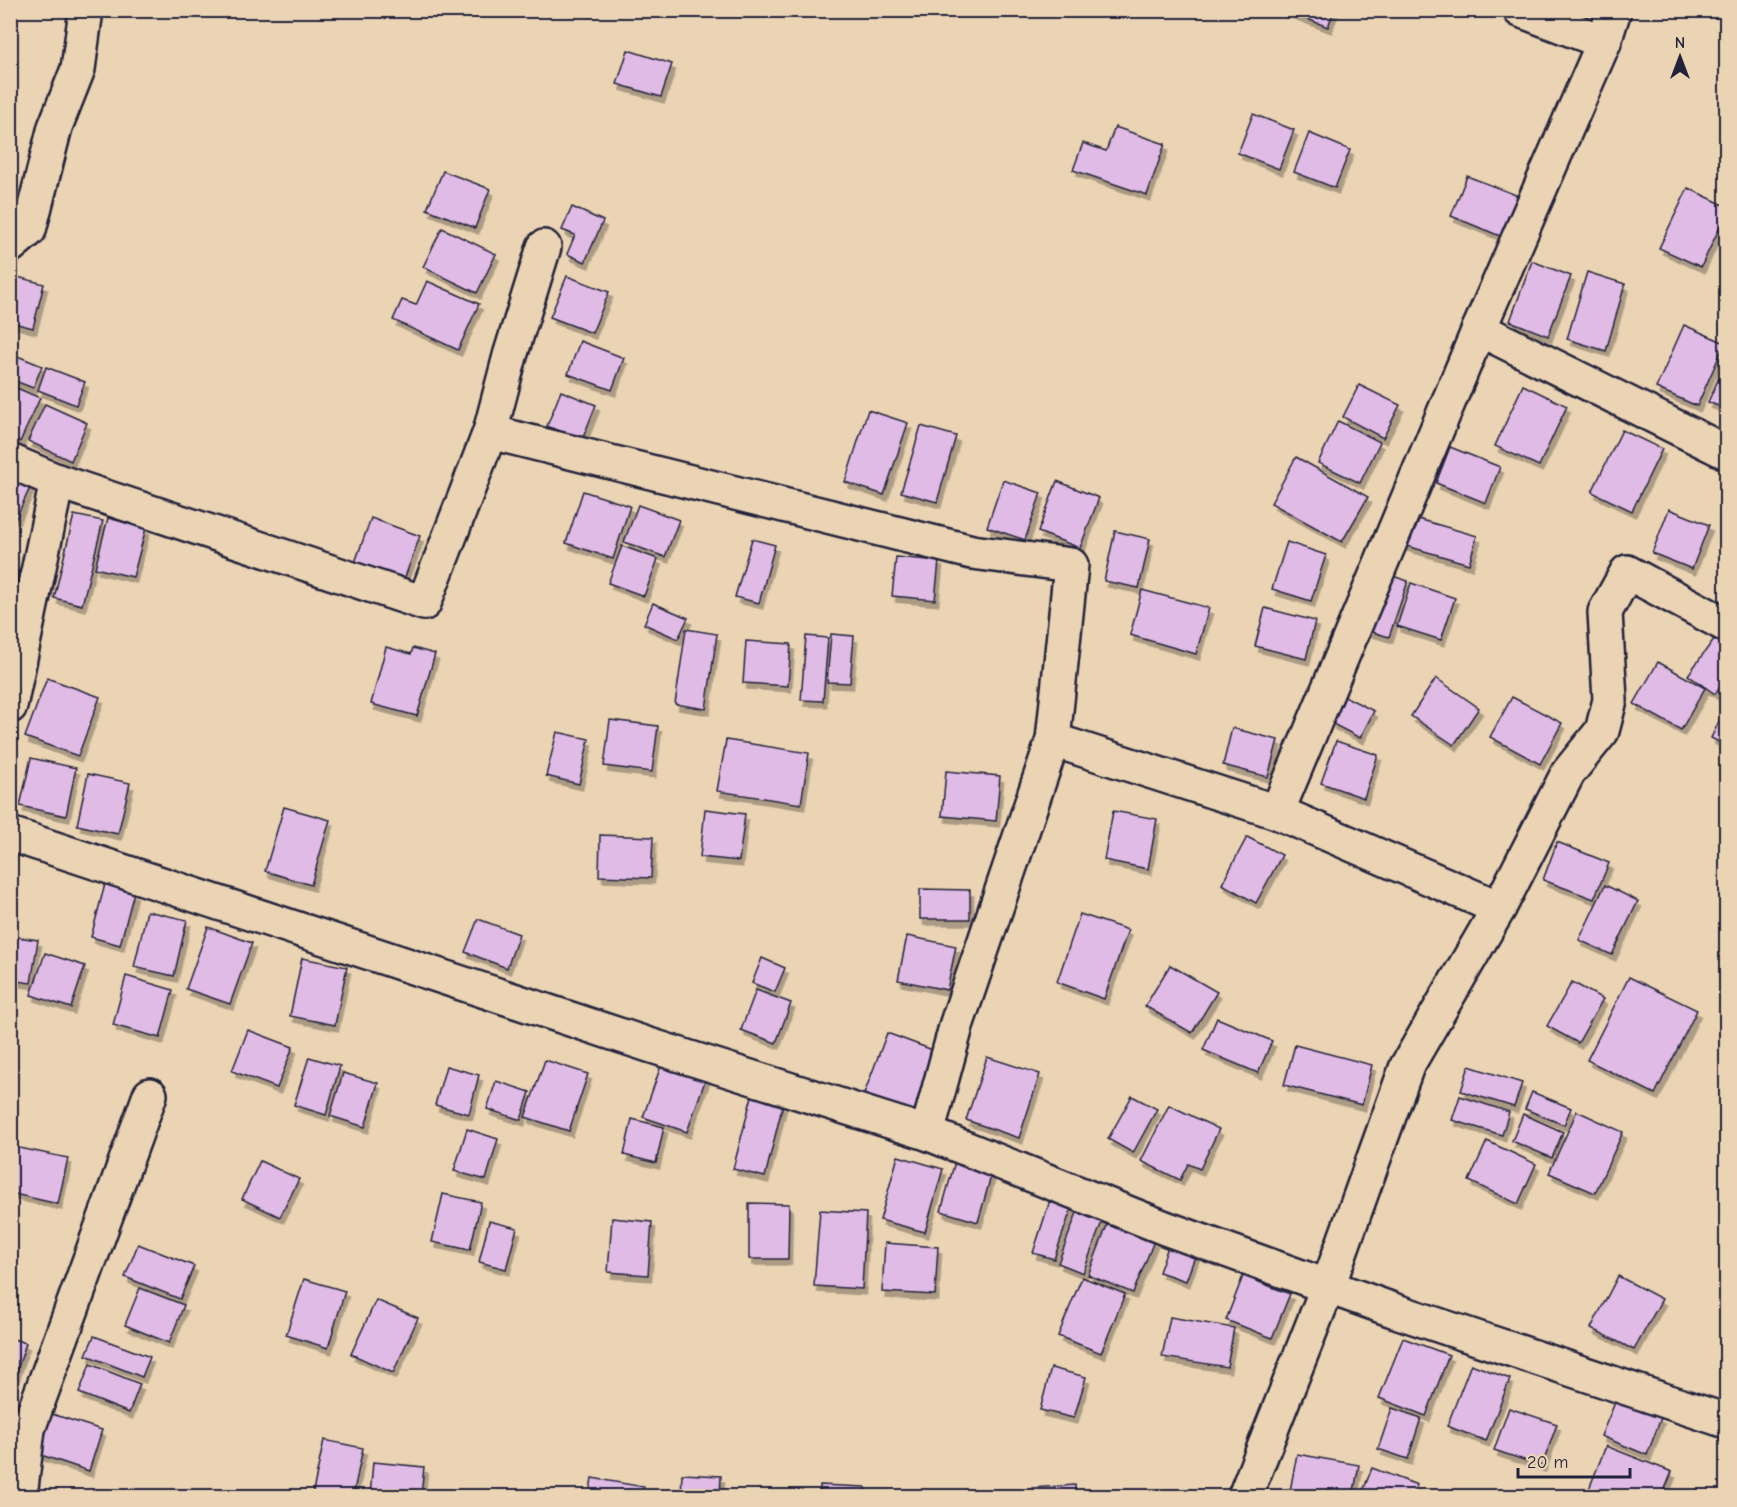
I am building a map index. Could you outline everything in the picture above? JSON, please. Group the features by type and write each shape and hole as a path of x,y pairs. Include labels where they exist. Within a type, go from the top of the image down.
{"street":[{"path":"10,246 29,230 55,127 78,69 87,10"},
{"path":"1520,10 1604,42"},
{"path":"1277,813 1479,329 1604,42 1614,10"},
{"path":"10,461 57,481 424,603 490,432 510,356 544,247"},
{"path":"1479,329 1726,452"},
{"path":"490,432 972,552 1071,566 1053,741 957,1023 927,1133"},
{"path":"10,706 57,481"},
{"path":"1245,1497 1328,1286 1407,1066 1499,908 1568,773 1602,731 1610,700 1605,612 1627,572 1726,625"},
{"path":"1053,741 1277,813 1499,908"},
{"path":"10,834 638,1042 927,1133 1165,1228 1328,1286 1726,1421"},
{"path":"28,1495 28,1429 150,1095"}],"building":[{"path":"1292,10 1334,10 1328,27 1291,13"},
{"path":"628,50 672,64 661,97 617,84"},
{"path":"1253,114 1294,130 1279,169 1238,153"},
{"path":"1115,127 1165,144 1147,195 1073,170 1083,143 1106,151"},
{"path":"1309,133 1350,150 1335,188 1294,172"},
{"path":"443,171 490,189 475,228 427,209"},
{"path":"1467,176 1521,197 1505,238 1451,216"},
{"path":"1688,188 1726,206 1726,214 1701,267 1659,248"},
{"path":"572,207 603,221 585,262 567,254 575,235 562,230"},
{"path":"442,228 496,254 477,293 423,267"},
{"path":"1532,261 1571,276 1548,336 1510,321"},
{"path":"1587,272 1625,284 1606,351 1567,339"},
{"path":"10,275 44,284 33,328 10,322"},
{"path":"567,276 609,292 592,333 550,317"},
{"path":"427,281 479,304 458,350 393,320 402,300 416,305"},
{"path":"1684,325 1725,343 1697,406 1656,388"},
{"path":"580,341 624,358 612,390 568,374"},
{"path":"10,353 42,366 33,388 10,379"},
{"path":"1726,362 1726,409 1708,402"},
{"path":"46,367 85,382 76,405 38,390"},
{"path":"10,385 40,398 20,442 10,437"},
{"path":"1359,385 1400,405 1383,438 1343,417"},
{"path":"1523,385 1567,406 1539,466 1495,446"},
{"path":"561,391 596,405 582,440 547,426"},
{"path":"45,404 87,423 71,461 28,441"},
{"path":"868,410 908,423 884,495 845,482"},
{"path":"1338,421 1380,442 1360,483 1318,463"},
{"path":"921,426 956,436 937,502 901,492"},
{"path":"1622,430 1662,449 1632,511 1592,492"},
{"path":"1450,447 1500,467 1486,503 1436,483"},
{"path":"1296,457 1368,497 1342,542 1271,503"},
{"path":"10,466 35,477 16,518 10,515"},
{"path":"1003,480 1041,493 1025,540 987,527"},
{"path":"1057,481 1099,498 1080,548 1038,532"},
{"path":"583,491 630,506 613,559 566,543"},
{"path":"638,505 679,520 665,557 624,542"},
{"path":"1669,509 1709,525 1692,569 1652,553"},
{"path":"74,515 103,521 82,605 54,598"},
{"path":"1408,516 1477,536 1469,564 1400,544"},
{"path":"108,518 146,528 133,577 95,568"},
{"path":"371,518 420,536 402,585 353,568"},
{"path":"1115,531 1150,539 1139,588 1104,581"},
{"path":"752,539 775,545 759,603 735,597"},
{"path":"1287,542 1326,555 1311,601 1272,589"},
{"path":"622,546 658,559 644,596 608,583"},
{"path":"896,557 939,561 935,600 892,596"},
{"path":"10,568 19,571 10,597"},
{"path":"1383,573 1408,581 1389,637 1363,629"},
{"path":"1411,583 1455,598 1441,640 1397,626"},
{"path":"1142,590 1209,608 1196,654 1130,635"},
{"path":"653,603 688,618 678,639 644,624"},
{"path":"1265,608 1315,621 1306,659 1255,646"},
{"path":"686,629 717,634 706,709 675,704"},
{"path":"831,634 854,636 850,683 827,682"},
{"path":"806,636 828,638 823,701 801,700"},
{"path":"1714,639 1726,647 1726,677 1715,694 1688,675"},
{"path":"746,641 791,644 788,686 743,683"},
{"path":"386,647 411,654 413,648 435,654 417,716 371,704"},
{"path":"1658,662 1705,688 1681,730 1634,704"},
{"path":"47,678 100,697 78,756 25,737"},
{"path":"1436,678 1479,708 1454,745 1411,716"},
{"path":"1344,696 1374,711 1360,738 1331,723"},
{"path":"1512,697 1562,723 1540,764 1490,737"},
{"path":"1726,707 1726,746 1711,738"},
{"path":"610,720 658,726 652,772 604,766"},
{"path":"1232,728 1278,740 1268,777 1223,765"},
{"path":"557,732 589,739 579,784 546,776"},
{"path":"726,740 809,753 801,804 717,791"},
{"path":"1336,741 1378,755 1364,798 1321,783"},
{"path":"31,758 76,768 66,816 20,806"},
{"path":"946,771 1000,776 996,821 942,816"},
{"path":"88,774 130,783 118,834 77,825"},
{"path":"284,807 330,820 311,885 265,871"},
{"path":"705,809 745,814 739,861 700,857"},
{"path":"1113,811 1157,819 1148,869 1104,860"},
{"path":"600,835 653,837 651,878 599,876"},
{"path":"1247,837 1282,855 1256,903 1222,884"},
{"path":"1557,842 1609,863 1594,899 1543,880"},
{"path":"105,884 134,892 120,945 91,937"},
{"path":"1605,885 1638,901 1612,955 1579,940"},
{"path":"920,889 970,890 970,919 920,919"},
{"path":"147,911 187,920 174,976 134,967"},
{"path":"1080,914 1128,930 1104,999 1057,982"},
{"path":"478,919 519,934 507,968 465,952"},
{"path":"208,927 252,943 230,1004 186,989"},
{"path":"10,936 38,940 31,983 10,980"},
{"path":"907,936 956,946 947,990 898,980"},
{"path":"45,953 85,966 71,1008 31,995"},
{"path":"302,958 347,967 335,1025 290,1016"},
{"path":"762,958 785,968 775,992 752,983"},
{"path":"1170,965 1217,992 1192,1033 1145,1006"},
{"path":"126,976 173,990 160,1038 113,1025"},
{"path":"1629,977 1697,1010 1655,1094 1587,1060"},
{"path":"1572,982 1603,999 1578,1043 1547,1026"},
{"path":"756,990 791,1003 776,1043 741,1030"},
{"path":"1217,1018 1272,1041 1258,1073 1203,1050"},
{"path":"248,1030 293,1047 277,1088 232,1071"},
{"path":"887,1033 938,1052 915,1113 864,1094"},
{"path":"1295,1045 1372,1065 1362,1105 1284,1085"},
{"path":"309,1057 340,1066 326,1115 294,1105"},
{"path":"987,1057 1040,1074 1019,1138 966,1120"},
{"path":"545,1060 588,1074 569,1131 525,1117"},
{"path":"662,1063 706,1078 687,1132 643,1117"},
{"path":"446,1066 479,1075 469,1114 435,1105"},
{"path":"1469,1066 1522,1083 1514,1107 1461,1091"},
{"path":"343,1073 378,1083 365,1127 330,1116"},
{"path":"496,1081 530,1092 521,1120 487,1109"},
{"path":"1532,1092 1571,1108 1564,1125 1525,1109"},
{"path":"752,1096 783,1104 765,1177 733,1169"},
{"path":"1132,1096 1157,1109 1133,1153 1108,1139"},
{"path":"1460,1096 1509,1112 1502,1135 1452,1120"},
{"path":"1169,1105 1219,1129 1200,1169 1188,1164 1180,1180 1141,1161"},
{"path":"1577,1111 1623,1132 1595,1193 1549,1173"},
{"path":"1523,1114 1563,1132 1552,1158 1512,1141"},
{"path":"632,1119 664,1127 656,1163 624,1155"},
{"path":"467,1129 498,1139 486,1180 454,1171"},
{"path":"1487,1141 1536,1164 1518,1204 1469,1181"},
{"path":"10,1146 68,1158 58,1204 10,1193"},
{"path":"898,1156 943,1169 925,1232 880,1220"},
{"path":"956,1158 993,1169 978,1222 941,1211"},
{"path":"260,1161 299,1179 280,1217 242,1199"},
{"path":"443,1194 481,1202 470,1250 432,1242"},
{"path":"1051,1197 1073,1204 1054,1259 1033,1253"},
{"path":"749,1203 789,1204 788,1259 749,1259"},
{"path":"820,1210 866,1213 862,1289 814,1286"},
{"path":"1078,1210 1103,1219 1083,1273 1058,1263"},
{"path":"612,1218 652,1222 648,1275 608,1272"},
{"path":"489,1221 517,1228 506,1269 479,1262"},
{"path":"1108,1223 1154,1241 1133,1293 1088,1275"},
{"path":"1170,1241 1197,1251 1186,1281 1159,1272"},
{"path":"885,1243 938,1247 935,1295 882,1292"},
{"path":"138,1244 194,1266 180,1299 125,1277"},
{"path":"1243,1276 1290,1294 1272,1338 1226,1320"},
{"path":"1618,1276 1662,1299 1634,1350 1591,1328"},
{"path":"1082,1277 1125,1294 1101,1353 1058,1336"},
{"path":"304,1279 345,1291 328,1348 286,1335"},
{"path":"140,1288 184,1305 169,1343 125,1325"},
{"path":"376,1300 418,1318 393,1373 351,1354"},
{"path":"1170,1317 1234,1328 1227,1367 1162,1357"},
{"path":"94,1336 150,1357 142,1377 86,1355"},
{"path":"10,1338 26,1343 11,1389 10,1388"},
{"path":"1403,1338 1449,1355 1426,1416 1379,1398"},
{"path":"90,1364 140,1384 129,1413 79,1393"},
{"path":"1471,1364 1510,1379 1486,1441 1447,1426"},
{"path":"1051,1368 1086,1377 1074,1418 1040,1410"},
{"path":"1616,1400 1661,1418 1647,1455 1601,1436"},
{"path":"1392,1408 1421,1418 1408,1459 1378,1449"},
{"path":"1509,1408 1557,1424 1542,1466 1494,1450"},
{"path":"49,1413 102,1430 89,1471 35,1453"},
{"path":"324,1440 363,1448 353,1496 312,1496"},
{"path":"1606,1446 1672,1472 1662,1496 1607,1496 1589,1489"},
{"path":"1297,1454 1359,1465 1353,1496 1321,1496 1290,1491"},
{"path":"373,1462 424,1467 421,1496 370,1496"},
{"path":"1372,1468 1417,1485 1412,1496 1361,1496"},
{"path":"682,1474 721,1476 720,1496 681,1496"},
{"path":"592,1478 644,1487 642,1496 589,1496"},
{"path":"820,1485 865,1487 865,1496 820,1496"},
{"path":"1075,1485 1076,1496 1033,1496 1032,1488"}]}
